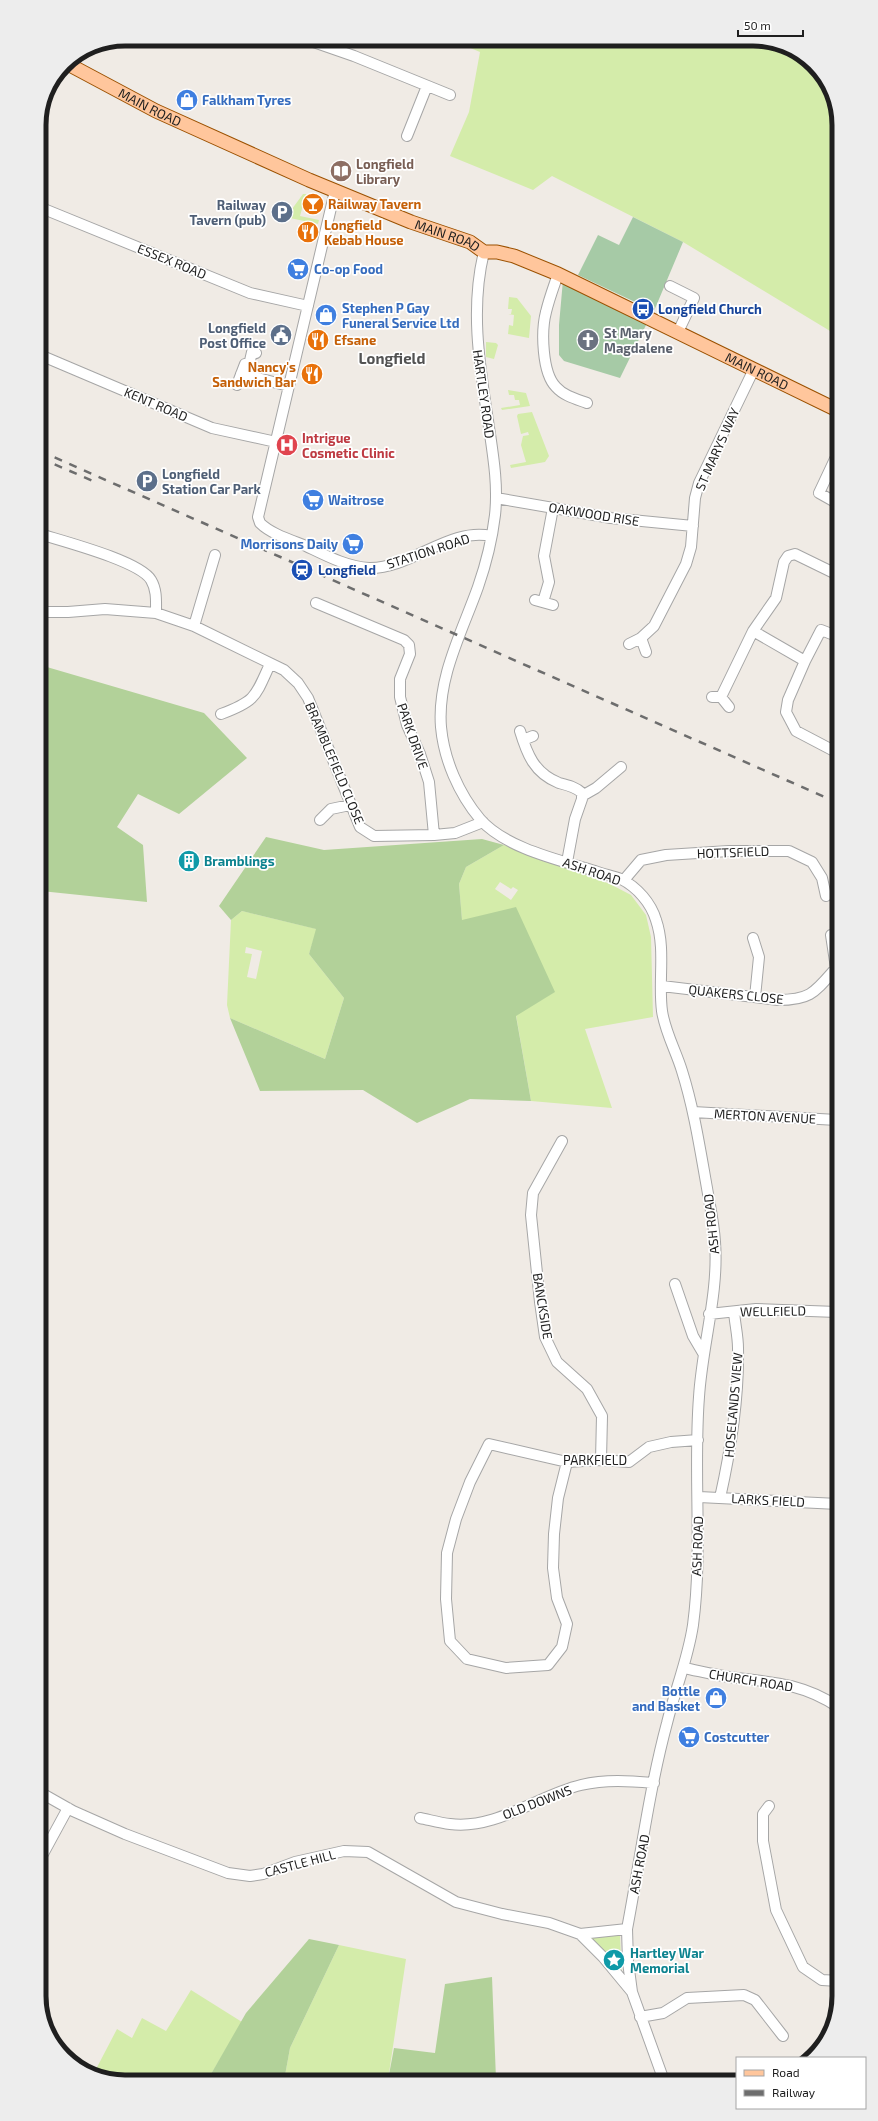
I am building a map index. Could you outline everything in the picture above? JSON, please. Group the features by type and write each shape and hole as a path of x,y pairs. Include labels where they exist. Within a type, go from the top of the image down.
{"main road":[{"name":"MAIN ROAD","path":"72,66 156,111 335,191 411,222 470,242 484,252 497,252 514,256 558,274 832,408"}],"street":[{"path":"325,46 354,56 450,95"},
{"path":"407,136 427,86"},
{"name":"STATION ROAD","path":"335,191 258,520 265,527 311,549 342,562 360,567 377,567 391,564 462,538 476,535 492,536"},
{"name":"ESSEX ROAD","path":"46,210 250,293 308,306"},
{"name":"HARTLEY ROAD","path":"484,252 479,279 477,336 480,372 494,466 496,498 492,536"},
{"path":"558,274 545,313 545,359 550,378 556,387 574,399 587,403"},
{"path":"670,286 694,298 678,332"},
{"path":"237,385 245,364 249,365 252,352 256,353"},
{"name":"KENT ROAD","path":"46,358 212,428 276,442"},
{"name":"ST MARYS WAY","path":"629,644 641,638 654,626 686,564 691,547 696,496 700,481 754,369"},
{"path":"241,374 289,386"},
{"path":"832,465 819,493 832,500"},
{"name":"OAKWOOD RISE","path":"496,498 616,519 693,526"},
{"path":"544,603 549,582 544,556 553,508"},
{"path":"46,536 137,568 150,578 156,592 156,613"},
{"name":"ASH ROAD","path":"492,536 479,584 449,666 441,714 442,737 454,777 468,803 483,822 501,837 534,851 624,880 643,896 655,916 661,940 662,1009 667,1031 682,1069 693,1112 716,1242 710,1314 703,1353 698,1401 699,1497 693,1626 684,1668 667,1723 654,1783 627,1929 627,1956 632,1992 662,2075"},
{"path":"729,707 716,697 753,631 776,598 784,562 788,556 796,554 832,572"},
{"path":"194,626 198,608 215,555"},
{"name":"PARK DRIVE","path":"316,602 404,640 409,644 410,653 401,677 400,697 407,725 420,754 429,782 434,835"},
{"name":"BRAMBLEFIELD CLOSE","path":"46,612 105,609 156,613 194,626 284,670 298,683 308,698 360,827 374,836 434,835 455,833 483,822"},
{"path":"832,634 821,630 805,661 788,700 786,712 796,731 832,750"},
{"path":"753,631 805,661"},
{"path":"641,638 646,652"},
{"path":"221,714 244,705 256,694 270,664"},
{"path":"533,736 521,735 530,760 539,771 548,778 577,789 582,796"},
{"path":"567,862 575,819 582,796 596,788 621,767"},
{"path":"320,820 331,809 350,804"},
{"name":"HOTTSFIELD","path":"624,880 641,860 666,855 729,851 789,851 812,862 822,878 826,896"},
{"name":"QUAKERS CLOSE","path":"831,935 832,942"},
{"path":"752,938 759,958 755,997"},
{"name":"QUAKERS CLOSE","path":"662,986 755,997 796,1000 814,993 832,973"},
{"name":"MERTON AVENUE","path":"693,1112 832,1120"},
{"name":"BANCKSIDE","path":"562,1141 533,1192 531,1215 540,1302 545,1337 557,1362 587,1389 602,1416 601,1460"},
{"path":"675,1284 693,1336 703,1353"},
{"name":"WELLFIELD","path":"710,1314 756,1309 832,1312"},
{"name":"HOSELANDS VIEW","path":"720,1498 731,1441 737,1377 738,1348 734,1312"},
{"name":"PARKFIELD","path":"567,1462 558,1498 554,1534 553,1568 557,1598 567,1624 562,1647 548,1665 506,1668 467,1659 450,1641 446,1599 447,1553 470,1482 489,1444 567,1462 601,1460 629,1462 649,1448 671,1442 698,1440"},
{"name":"LARKS FIELD","path":"699,1497 832,1504"},
{"name":"CHURCH ROAD","path":"684,1668 728,1677 776,1682 802,1688 832,1704"},
{"name":"OLD DOWNS","path":"420,1818 451,1824 482,1822 512,1813 581,1785 616,1780 654,1783"},
{"name":"CASTLE HILL","path":"46,1796 68,1808 125,1834 228,1873 250,1876 263,1874 295,1862 344,1851 368,1852 456,1902 502,1914 549,1923 580,1934 604,1957 632,1992"},
{"path":"769,1806 763,1814 763,1841 776,1910 803,1967 822,1980 832,1981"},
{"path":"46,1848 68,1808"},
{"name":"CASTLE HILL","path":"580,1934 627,1929"},
{"path":"640,2017 663,2014 687,1998 744,1995 755,2000 783,2036"}],"green space":[{"path":"466,46 759,46 783,52 801,62 816,77 821,85 828,99 832,119 832,332 683,242 552,176 533,190 450,156 469,112 480,52"},
{"path":"303,194 306,194 300,216 319,220 318,224 290,218 292,209"},
{"path":"633,217 683,242 654,311 578,275 598,235 619,245"},
{"path":"563,280 648,321 620,378 564,361 559,355 559,325"},
{"path":"509,297 517,298 531,316 529,338 508,334 509,325 513,326 514,315 508,314 511,314 512,309 508,309"},
{"path":"486,342 496,343 498,345 494,359 486,357"},
{"path":"508,390 526,393 530,406 502,410 501,408 520,405 519,400 515,400 514,395 509,395"},
{"path":"532,412 549,456 545,462 511,468 510,465 526,462 521,445 523,436 529,435 528,432 521,434 517,416 518,414"},
{"path":"46,667 204,713 247,758 179,814 138,794 117,827 143,845 147,902 46,892"},
{"path":"266,837 324,850 482,839 504,845 466,867 459,884 462,920 516,907 555,992 516,1016 531,1101 470,1099 417,1123 363,1090 260,1091 230,1018 325,1059 344,998 309,954 316,929 242,911 231,920 219,906"},
{"path":"504,845 610,884 631,895 646,915 651,937 653,1017 585,1029 612,1108 531,1101 516,1015 554,992 462,921 459,884 466,867","holes":["500,882 511,889 513,887 518,890 511,900 495,889"]},
{"path":"242,911 317,929 309,954 344,998 325,1059 230,1018 227,1005 231,920","holes":["246,947 262,951 256,979 247,977 252,954 245,953"]},
{"path":"618,1934 620,1936 622,1977 591,1939"},
{"path":"309,1939 339,1945 290,2048 285,2075 210,2075 246,2013"},
{"path":"339,1945 406,1959 389,2075 285,2075 290,2048"},
{"path":"492,1977 496,2075 389,2075 394,2048 435,2053 445,1984"},
{"path":"191,1990 242,2022 211,2075 119,2075 96,2070 117,2029 132,2038 142,2018 166,2031"}],"railway":[{"path":"46,454 832,800"},
{"path":"46,461 93,481"}],"place":[{"name":"Falkham Tyres","path":"187,100"},
{"name":"Longfield Library","path":"341,171"},
{"name":"Railway Tavern","path":"313,204"},
{"name":"Railway Tavern (pub)","path":"282,212"},
{"name":"Longfield Kebab House","path":"308,232"},
{"name":"Co-op Food","path":"298,269"},
{"name":"Longfield Church","path":"643,309"},
{"name":"Stephen P Gay Funeral Service Ltd","path":"326,315"},
{"name":"Longfield Post Office","path":"281,335"},
{"name":"Efsane","path":"318,340"},
{"name":"St Mary Magdalene","path":"588,340"},
{"name":"Nancy's Sandwich Bar","path":"312,374"},
{"name":"Intrigue Cosmetic Clinic","path":"287,445"},
{"name":"Longfield Station Car Park","path":"147,481"},
{"name":"Waitrose","path":"313,500"},
{"name":"Morrisons Daily","path":"353,544"},
{"name":"Longfield","path":"302,570"},
{"name":"Bramblings","path":"189,861"},
{"name":"Bottle and Basket","path":"716,1698"},
{"name":"Costcutter","path":"689,1737"},
{"name":"Hartley War Memorial","path":"614,1960"}],"district":[{"name":"Longfield","path":"392,359"}]}
